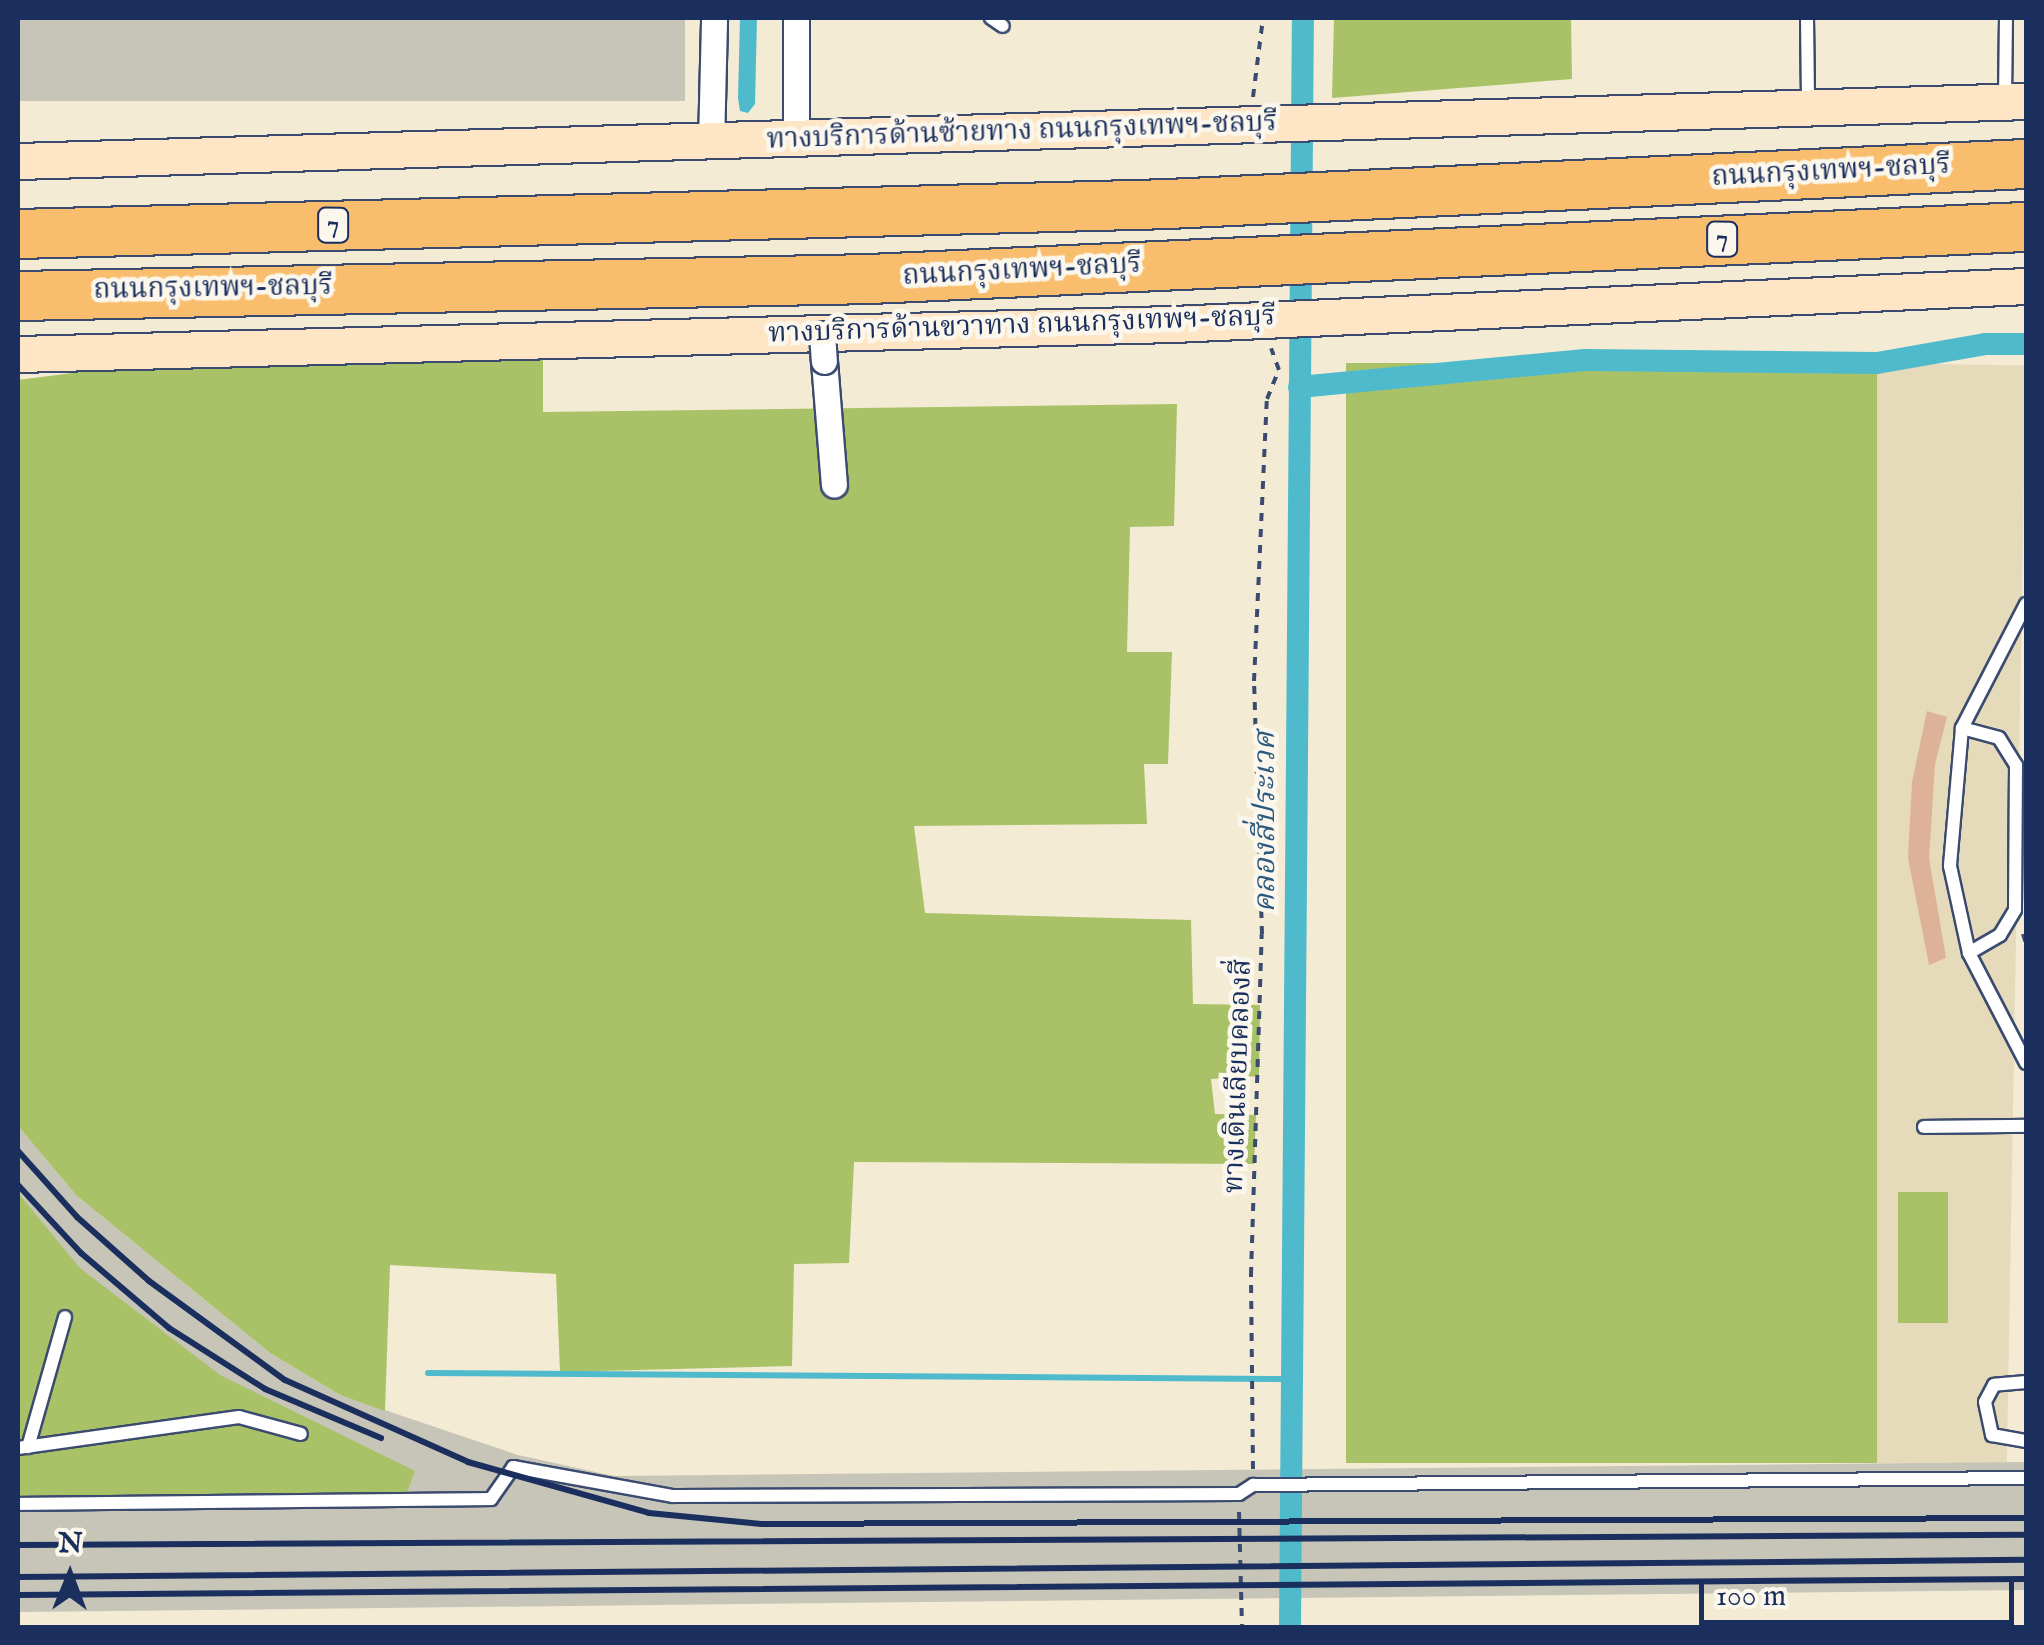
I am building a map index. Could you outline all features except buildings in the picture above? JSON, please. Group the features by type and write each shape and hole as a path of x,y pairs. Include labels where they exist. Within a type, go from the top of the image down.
{"highway":[{"name":"ถนนกรุงเทพฯ-ชลบุรี","path":"18,234 1168,204 2026,164"},
{"name":"ถนนกรุงเทพฯ-ชลบุรี","path":"18,296 1167,264 2026,227"}],"main road":[{"name":"ทางบริการด้านซ้ายทาง ถนนกรุงเทพฯ-ชลบุรี","path":"18,160 459,144 711,144 2016,101"},
{"name":"ทางบริการด้านขวาทาง ถนนกรุงเทพฯ-ชลบุรี","path":"18,354 456,342 823,348 1423,311 2026,286"}],"street":[{"path":"711,144 714,18"},
{"path":"796,18 796,140"},
{"path":"823,348 834,485"}],"lane":[{"path":"1807,18 1808,107"},
{"path":"2006,18 2016,101"},
{"path":"2026,604 1962,728 1950,866 1969,954 2026,1063"},
{"path":"1962,728 1999,738 2016,765 2013,918 1969,954"},
{"path":"1924,1127 2026,1126"},
{"path":"65,1317 23,1448 238,1417 301,1434"},
{"path":"2026,1382 1994,1384 1986,1414 1992,1435 2026,1441"},
{"path":"18,1504 491,1499 513,1466 673,1496 2026,1478"}],"path":[{"path":"1250,114 1264,18"},
{"name":"ทางเดินเลียบคลองสี่","path":"1242,1628 1262,934 1254,681 1267,398 1280,370"},
{"path":"2023,934 2026,944"}],"shaded area":[{"path":"18,18 685,18 685,101 18,101"},
{"path":"1877,363 2026,366 2007,1465 1858,1463"},
{"path":"18,1126 76,1195 270,1353 340,1395 518,1455 614,1476 2026,1462 2026,1590 18,1612"}],"green space":[{"path":"1334,18 1571,18 1572,79 1332,98"},
{"path":"543,360 543,412 1177,404 1174,526 1130,527 1127,652 1172,652 1168,764 1144,764 1147,824 914,826 925,913 1191,920 1193,1004 1260,1005 1259,1076 1211,1079 1215,1114 1256,1115 1254,1164 854,1162 849,1263 794,1264 792,1366 560,1372 556,1274 390,1265 385,1411 340,1395 270,1353 76,1195 18,1126 18,380 88,371"},
{"path":"1346,363 1877,363 1877,1463 1346,1463"},
{"path":"1898,1192 1948,1192 1948,1323 1898,1323"},
{"path":"18,1193 80,1268 220,1375 415,1471 405,1498 18,1499"}],"water":[{"path":"740,18 757,18 755,104 748,113 740,111 738,98"}],"waterway":[{"name":"คลองสี่ประเวศ","path":"1290,1628 1303,18"},
{"path":"1299,387 1585,360 1877,363 1986,344 2026,344"},
{"path":"428,1373 1289,1379"}],"railway":[{"path":"18,1151 77,1217 149,1281 285,1380 468,1462 649,1513 761,1524 2026,1518"},
{"path":"18,1185 81,1253 169,1328 265,1389 381,1438"},
{"path":"18,1545 2026,1535"},
{"path":"18,1577 2026,1560"},
{"path":"18,1595 2026,1579"}]}
